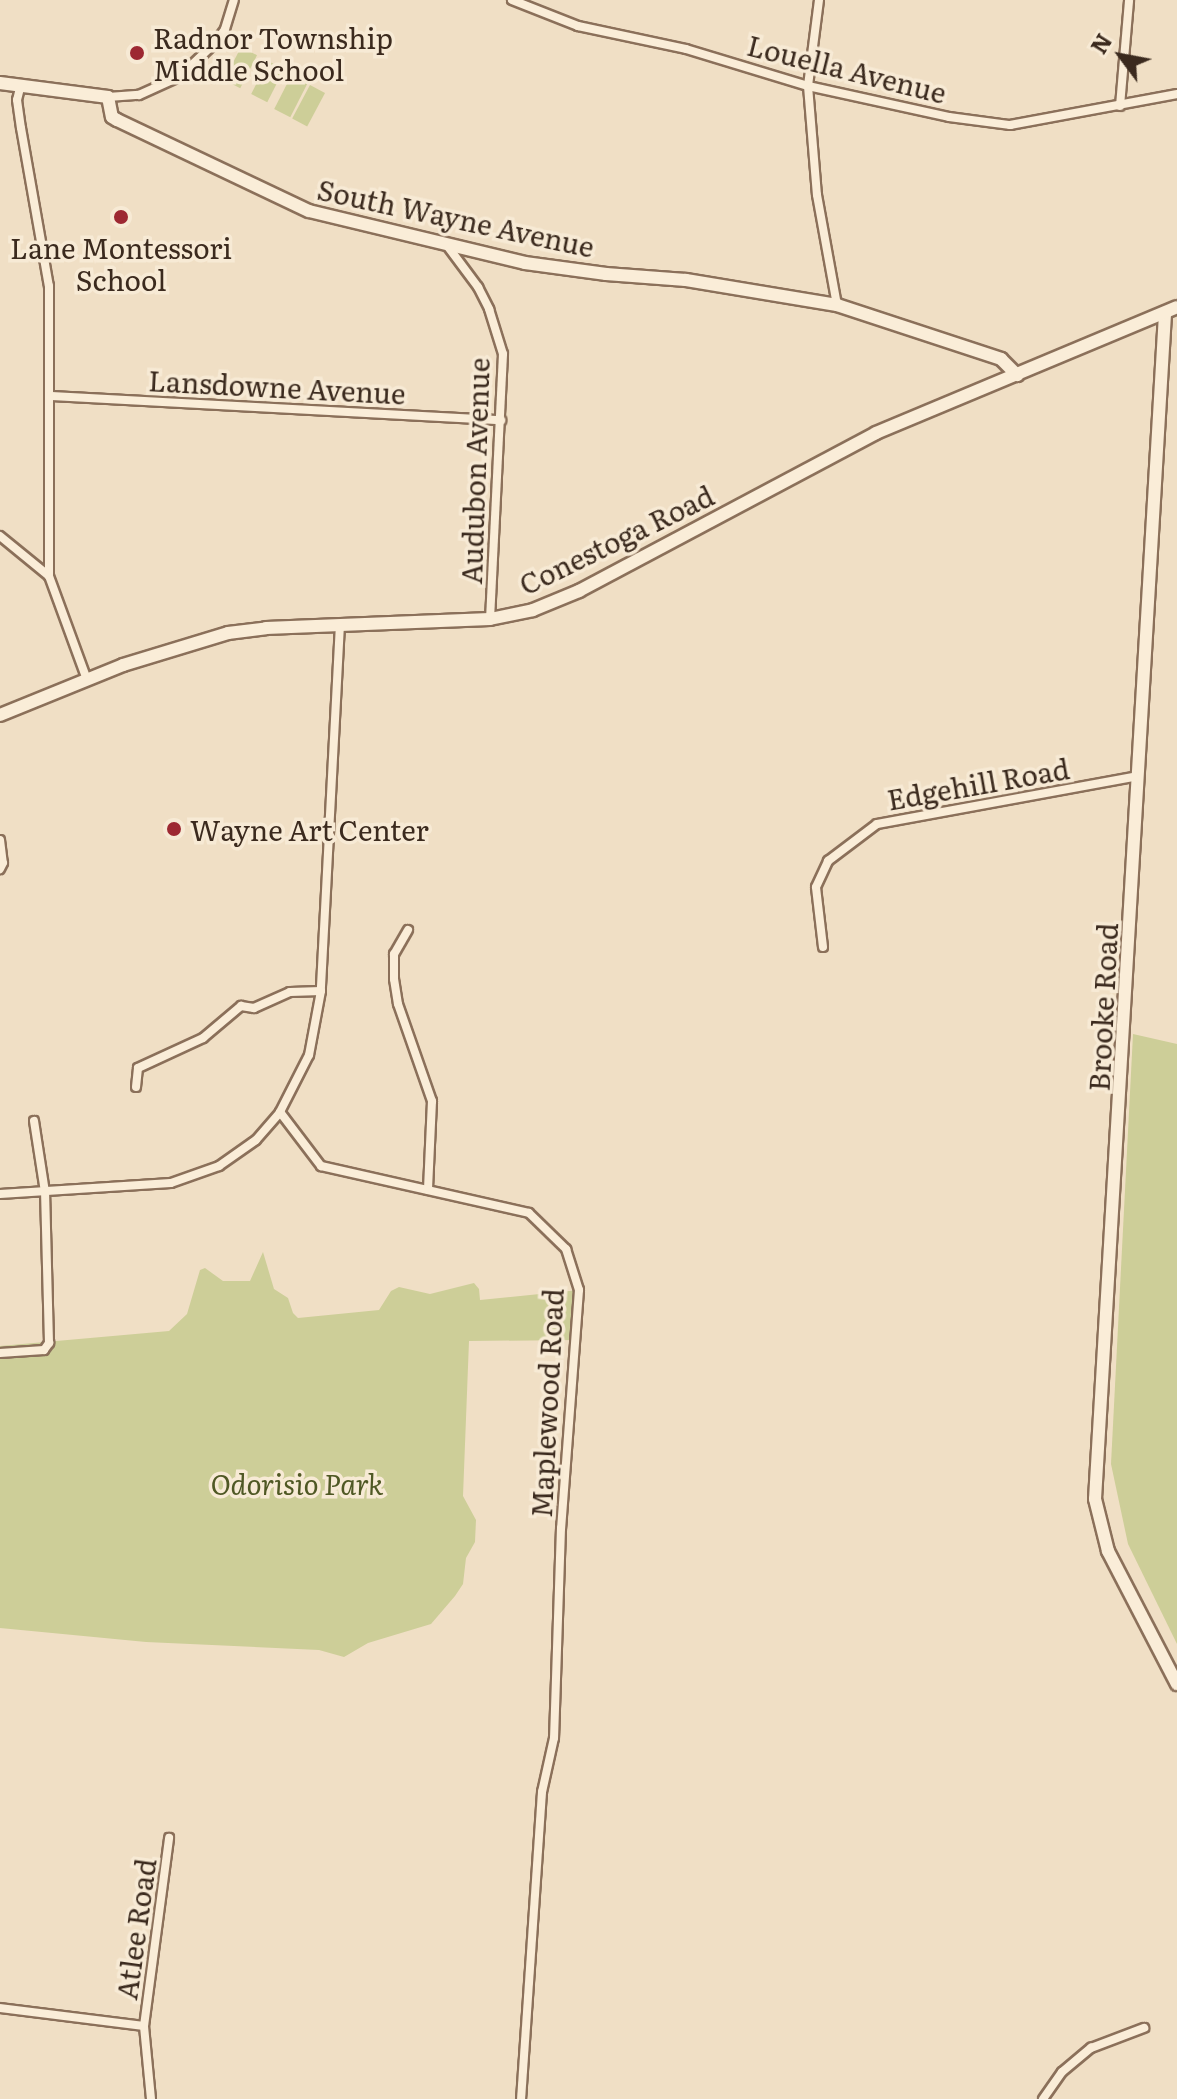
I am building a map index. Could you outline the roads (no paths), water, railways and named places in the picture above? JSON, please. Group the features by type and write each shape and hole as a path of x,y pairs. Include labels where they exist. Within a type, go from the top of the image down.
{"main road":[{"path":"0,83 108,97"},
{"name":"South Wayne Avenue","path":"108,97 112,117 117,120 290,203 326,216 525,263 606,274 686,280 837,305 1001,359 1017,375"},
{"name":"Conestoga Road","path":"0,715 87,680 228,633 340,624 490,619 533,610 561,600 876,433 1177,307"},
{"name":"Brooke Road","path":"1165,314 1095,1499 1108,1551 1177,1684"}],"street":[{"path":"108,97 139,95 179,77 206,54 220,36 234,0"},
{"name":"Louella Avenue","path":"512,0 578,26 686,49 808,86 949,117 1010,125 1177,94"},
{"path":"819,0 808,86 817,195 837,305"},
{"path":"1120,106 1129,0"},
{"path":"20,88 17,100 21,128 49,286 49,576 87,680"},
{"name":"Audubon Avenue","path":"446,243 478,287 503,354 490,619"},
{"name":"Lansdowne Avenue","path":"51,396 501,420"},
{"path":"0,536 49,576"},
{"path":"0,1194 171,1183 219,1166 256,1140 280,1112 309,1055 321,991 340,624"},
{"name":"Edgehill Road","path":"823,947 819,882 828,861 877,824 1139,776"},
{"path":"0,840 3,863 0,869"},
{"path":"408,930 394,954 394,979 398,1004 432,1101 428,1190"},
{"path":"136,1087 138,1068 203,1038 241,1006 254,1008 290,992 321,991"},
{"name":"Maplewood Road","path":"280,1112 321,1166 529,1213 566,1249 579,1290 561,1528 554,1738 542,1792 521,2099"},
{"path":"0,1353 44,1350 49,1343 45,1192 34,1121"},
{"name":"Atlee Road","path":"151,2099 144,2026 169,1838"},
{"name":"Atlee Road","path":"0,2008 144,2026"},
{"path":"1043,2099 1062,2072 1091,2048 1144,2028"}],"place":[{"name":"Radnor Township Middle School","path":"137,53"},
{"name":"Lane Montessori School","path":"121,217"},
{"name":"Wayne Art Center","path":"174,829"}],"park label":[{"name":"Odorisio Park","path":"297,1483"}]}
